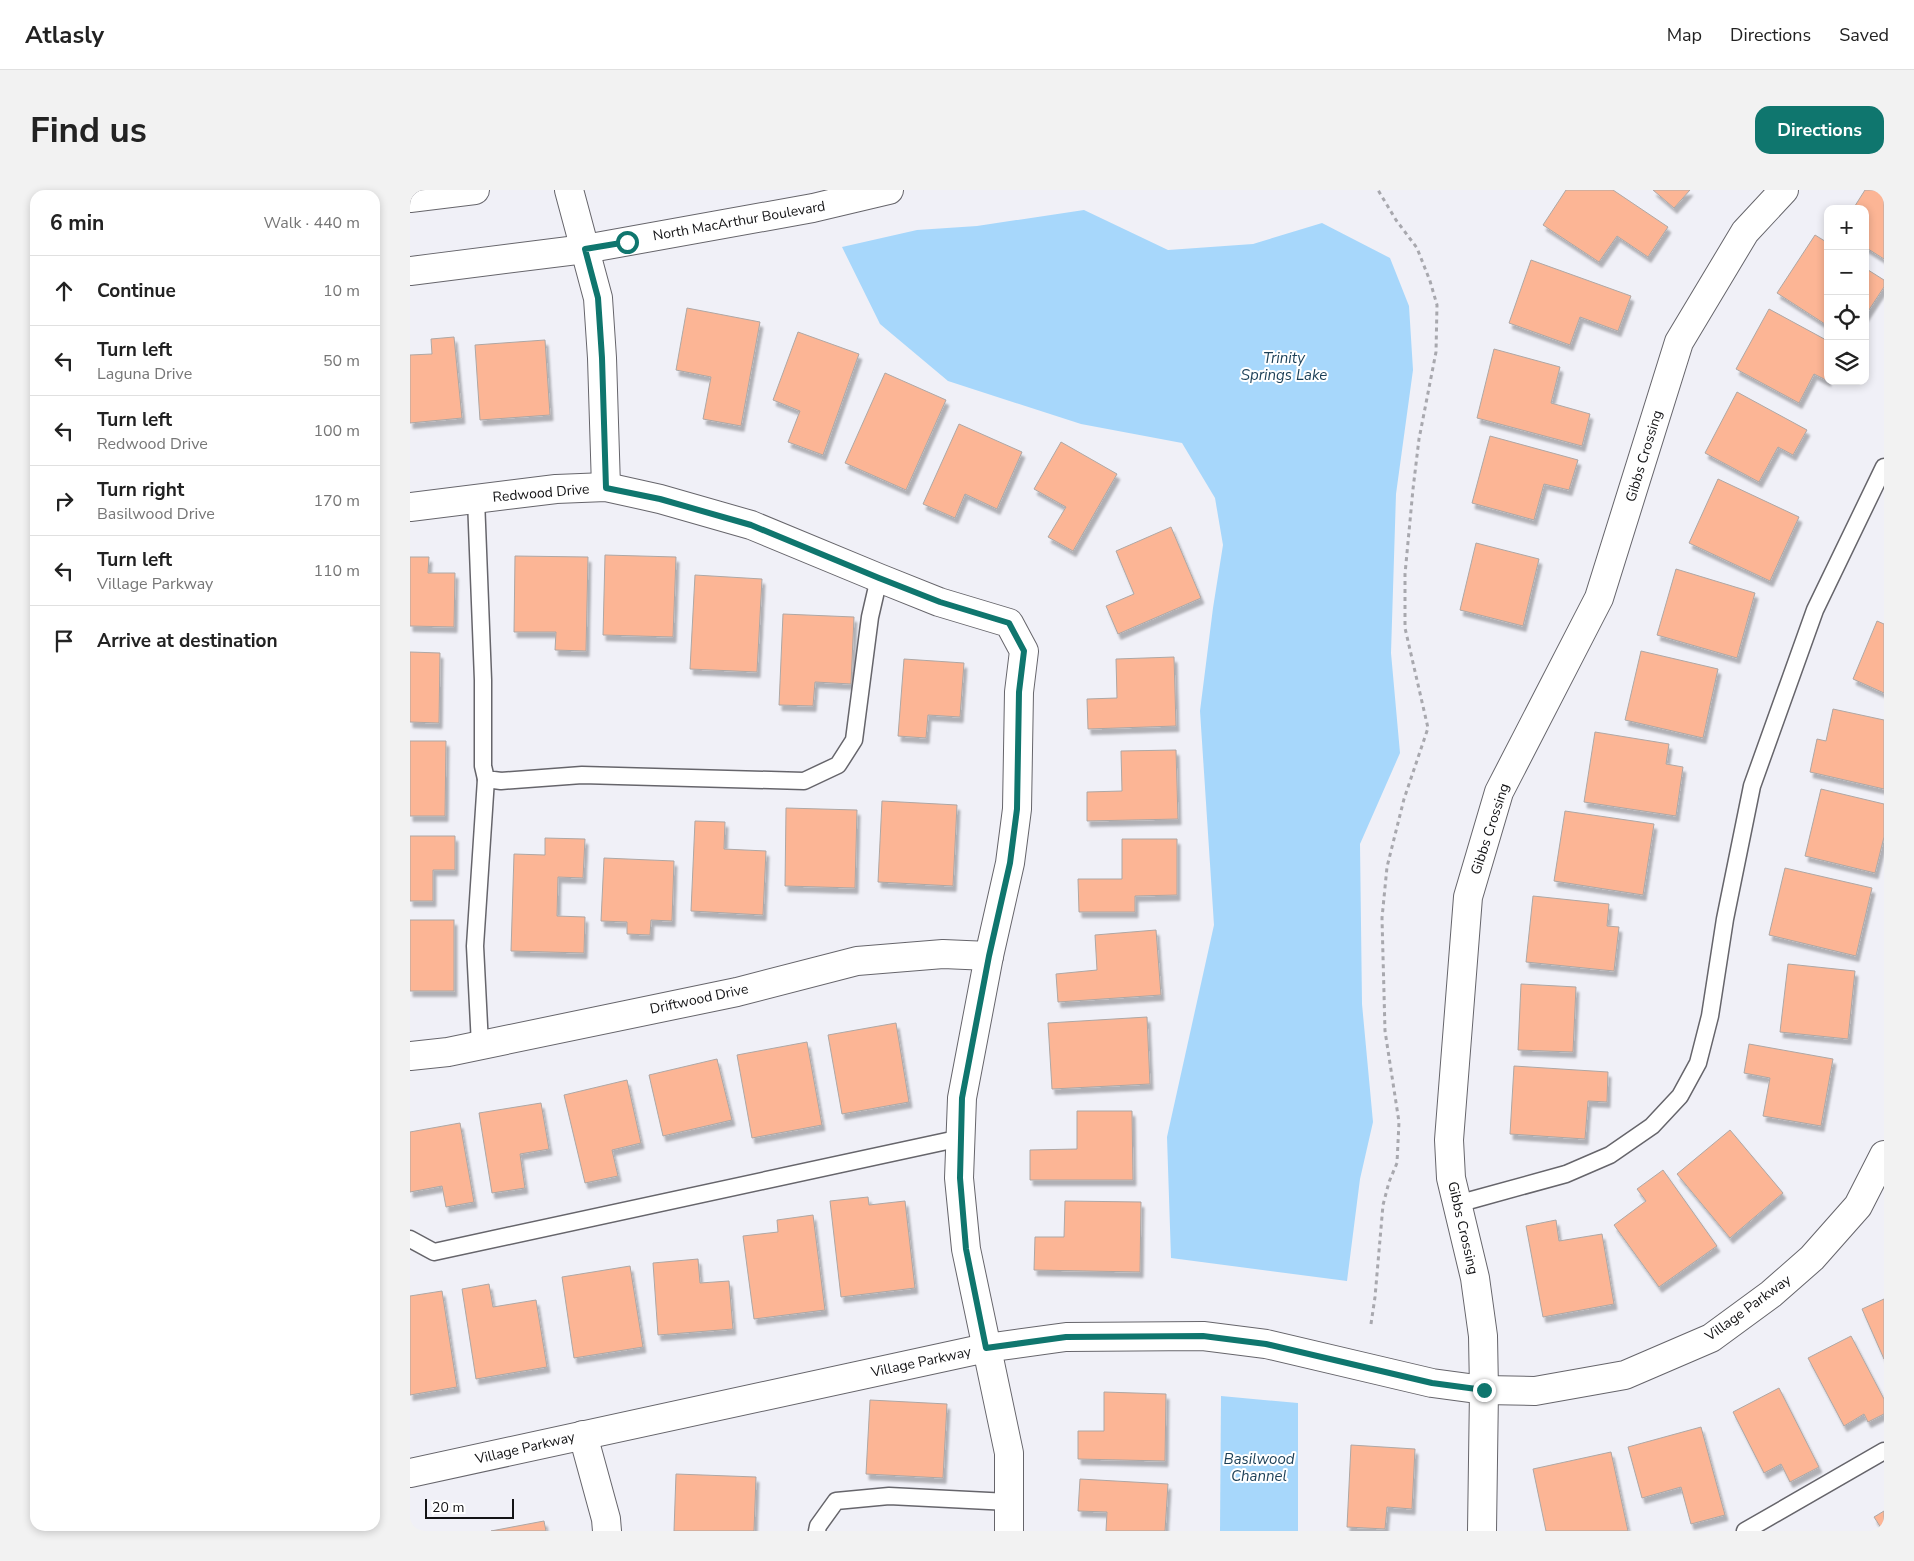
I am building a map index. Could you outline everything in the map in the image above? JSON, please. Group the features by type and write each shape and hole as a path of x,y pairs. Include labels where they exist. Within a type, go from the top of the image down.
{"street":[{"path":"410,198 475,190"},
{"path":"569,190 598,298 606,488"},
{"name":"North MacArthur Boulevard","path":"410,271 585,249 814,208 889,190"},
{"name":"Gibbs Crossing","path":"1482,1531 1483,1336 1475,1278 1451,1178 1449,1140 1468,897 1499,792 1599,598 1679,342 1745,232 1780,191"},
{"name":"Redwood Drive","path":"410,507 556,489 606,488 660,499 751,525 940,602 1009,623 1024,651 1019,692 1017,809 1010,863 989,956"},
{"name":"Driftwood Drive","path":"410,1056 448,1052 738,992 857,962 943,954 989,956"},
{"path":"989,956 962,1098 960,1178 966,1249 1009,1453 1009,1531"},
{"name":"Village Parkway","path":"410,1473 986,1348 1066,1337 1203,1336 1266,1344 1432,1383 1484,1390 1535,1391 1625,1375 1711,1338 1771,1294 1812,1258 1858,1206 1884,1155"},
{"path":"583,1435 606,1519 607,1531"}],"lane":[{"path":"1457,1204 1566,1174 1610,1155 1652,1126 1680,1096 1698,1063 1710,1016 1725,919 1752,786 1815,610 1884,467"},
{"path":"476,499 483,680 483,766 486,779 475,946 480,1045"},
{"path":"486,779 502,782 582,775 804,781 838,765 854,740 870,617 879,578"},
{"path":"410,1239 434,1252 961,1138"},
{"path":"1745,1531 1884,1451"},
{"path":"817,1531 818,1526 836,1501 889,1496 1009,1502"}],"path":[{"path":"1371,1324 1383,1205 1389,1182 1397,1163 1399,1122 1385,1031 1382,918 1387,867 1404,799 1428,728 1404,628 1405,574 1419,439 1436,352 1437,305 1417,248 1396,220 1378,190"}],"water":[{"name":"Trinity Springs Lake","path":"1084,210 1168,250 1253,244 1322,223 1390,258 1409,306 1413,370 1396,494 1391,653 1400,753 1360,844 1362,1004 1373,1122 1360,1179 1347,1281 1171,1258 1167,1137 1214,925 1200,711 1223,545 1215,498 1182,443 1081,424 948,381 880,324 842,247 917,230 977,226"},
{"name":"Basilwood Channel","path":"1221,1396 1298,1403 1298,1531 1220,1531"}],"building":[{"path":"1566,190 1613,190 1668,227 1648,257 1617,236 1599,262 1543,225"},
{"path":"1653,190 1690,190 1674,208"},
{"path":"1865,190 1884,190 1884,259 1869,250 1869,205 1856,205"},
{"path":"1815,235 1824,241 1824,323 1777,293"},
{"path":"1531,260 1631,296 1618,331 1580,317 1570,345 1509,323"},
{"path":"1869,271 1884,280 1884,287 1869,310"},
{"path":"687,308 760,322 741,426 703,419 711,377 676,370"},
{"path":"1769,309 1824,339 1824,379 1814,374 1799,403 1736,369"},
{"path":"798,332 859,354 823,455 788,442 800,411 773,400"},
{"path":"454,337 462,418 410,423 410,355 432,354 431,339"},
{"path":"545,340 550,415 480,420 475,345"},
{"path":"1494,349 1560,367 1551,403 1590,414 1582,446 1477,418"},
{"path":"885,373 946,400 906,490 845,463"},
{"path":"1737,392 1807,430 1793,455 1778,447 1759,482 1705,453"},
{"path":"959,424 1022,452 997,509 965,494 955,518 923,504"},
{"path":"1490,436 1578,460 1569,490 1544,484 1534,520 1472,503"},
{"path":"1061,442 1117,474 1073,551 1048,537 1066,507 1034,489"},
{"path":"1718,479 1799,517 1770,581 1689,543"},
{"path":"1171,527 1201,598 1118,634 1106,606 1134,594 1116,551"},
{"path":"1476,543 1539,559 1523,626 1460,610"},
{"path":"605,555 676,557 673,637 603,635"},
{"path":"515,556 588,557 586,651 555,650 556,632 514,632"},
{"path":"410,557 429,557 428,573 455,573 454,627 410,626"},
{"path":"1676,569 1755,593 1737,658 1657,635"},
{"path":"695,575 762,579 757,672 690,669"},
{"path":"783,614 854,617 851,684 815,682 813,706 779,705"},
{"path":"1877,621 1884,624 1884,693 1853,679"},
{"path":"1641,651 1718,669 1703,738 1625,720"},
{"path":"410,652 440,653 439,723 410,722"},
{"path":"1174,657 1176,726 1088,729 1087,699 1117,698 1116,659"},
{"path":"904,659 964,663 960,717 928,715 926,738 898,736"},
{"path":"1833,709 1884,720 1884,789 1810,772 1817,739 1826,741"},
{"path":"1595,732 1669,744 1666,764 1683,767 1676,816 1584,802"},
{"path":"410,741 446,741 445,816 410,816"},
{"path":"1176,750 1178,819 1087,821 1087,792 1122,791 1121,751"},
{"path":"1821,789 1884,804 1884,837 1875,873 1805,856"},
{"path":"882,801 957,805 953,886 878,882"},
{"path":"786,808 857,810 855,888 785,886"},
{"path":"1565,811 1654,824 1643,895 1554,881"},
{"path":"695,821 725,822 724,849 766,851 763,915 691,911"},
{"path":"410,836 455,836 455,870 433,870 433,901 410,901"},
{"path":"545,838 585,839 583,878 558,877 557,916 585,917 584,953 511,951 514,854 545,855"},
{"path":"1122,839 1177,839 1177,895 1135,896 1135,912 1079,912 1078,879 1122,879"},
{"path":"604,858 674,861 672,921 651,920 650,935 627,934 627,922 601,921"},
{"path":"1785,868 1872,888 1856,956 1769,935"},
{"path":"1533,896 1609,904 1607,926 1619,927 1614,971 1526,962"},
{"path":"410,920 454,920 454,991 410,991"},
{"path":"1156,930 1161,995 1058,1002 1056,974 1097,970 1095,935"},
{"path":"1788,964 1855,971 1848,1039 1780,1032"},
{"path":"1521,984 1576,987 1573,1052 1518,1050"},
{"path":"1147,1017 1150,1084 1052,1089 1048,1023"},
{"path":"896,1023 909,1102 842,1114 828,1035"},
{"path":"807,1042 822,1125 752,1138 737,1055"},
{"path":"1749,1044 1833,1059 1821,1126 1763,1116 1770,1078 1744,1073"},
{"path":"717,1059 732,1120 663,1136 649,1075"},
{"path":"1514,1066 1608,1072 1607,1102 1588,1101 1585,1139 1510,1134"},
{"path":"627,1080 641,1143 612,1150 618,1176 585,1183 564,1095"},
{"path":"541,1103 549,1149 520,1154 525,1188 492,1193 479,1113"},
{"path":"1077,1111 1132,1111 1133,1180 1030,1180 1030,1150 1077,1149"},
{"path":"460,1123 474,1202 446,1207 442,1186 410,1192 410,1132"},
{"path":"1730,1130 1783,1193 1730,1238 1677,1174"},
{"path":"1663,1170 1717,1246 1659,1287 1614,1225 1646,1201 1637,1189"},
{"path":"868,1197 869,1205 905,1201 915,1288 841,1297 830,1201"},
{"path":"1065,1201 1141,1202 1140,1272 1034,1270 1035,1237 1064,1237"},
{"path":"813,1215 825,1310 754,1319 743,1236 778,1232 777,1220"},
{"path":"1556,1220 1559,1241 1602,1234 1614,1304 1543,1317 1526,1226"},
{"path":"698,1259 700,1283 729,1281 733,1329 658,1335 653,1263"},
{"path":"630,1266 643,1347 574,1358 562,1277"},
{"path":"489,1284 493,1307 536,1300 547,1367 476,1379 462,1289"},
{"path":"442,1291 457,1387 410,1395 410,1296"},
{"path":"1884,1299 1884,1359 1862,1309"},
{"path":"1851,1336 1884,1399 1884,1414 1868,1422 1864,1414 1844,1426 1808,1358"},
{"path":"1779,1388 1819,1467 1790,1482 1781,1464 1764,1473 1733,1412"},
{"path":"1104,1392 1166,1394 1165,1461 1078,1459 1078,1431 1104,1431"},
{"path":"870,1400 947,1404 943,1478 866,1474"},
{"path":"1701,1427 1725,1515 1691,1524 1681,1487 1642,1498 1628,1447"},
{"path":"1351,1445 1415,1449 1412,1509 1387,1507 1385,1529 1347,1527"},
{"path":"1611,1452 1628,1531 1546,1531 1533,1469"},
{"path":"676,1474 756,1477 754,1531 674,1531"},
{"path":"1080,1479 1168,1484 1165,1531 1106,1531 1107,1512 1078,1511"},
{"path":"1884,1511 1884,1531 1883,1531 1874,1517"},
{"path":"544,1521 546,1531 491,1531"}],"route":[{"path":"627,242 585,249 598,298 606,488 660,499 751,525 940,602 1009,623 1024,651 1019,692 1017,809 1010,863 989,956 962,1098 960,1178 966,1249 986,1348 1066,1337 1203,1336 1266,1344 1432,1383 1484,1390"}]}
